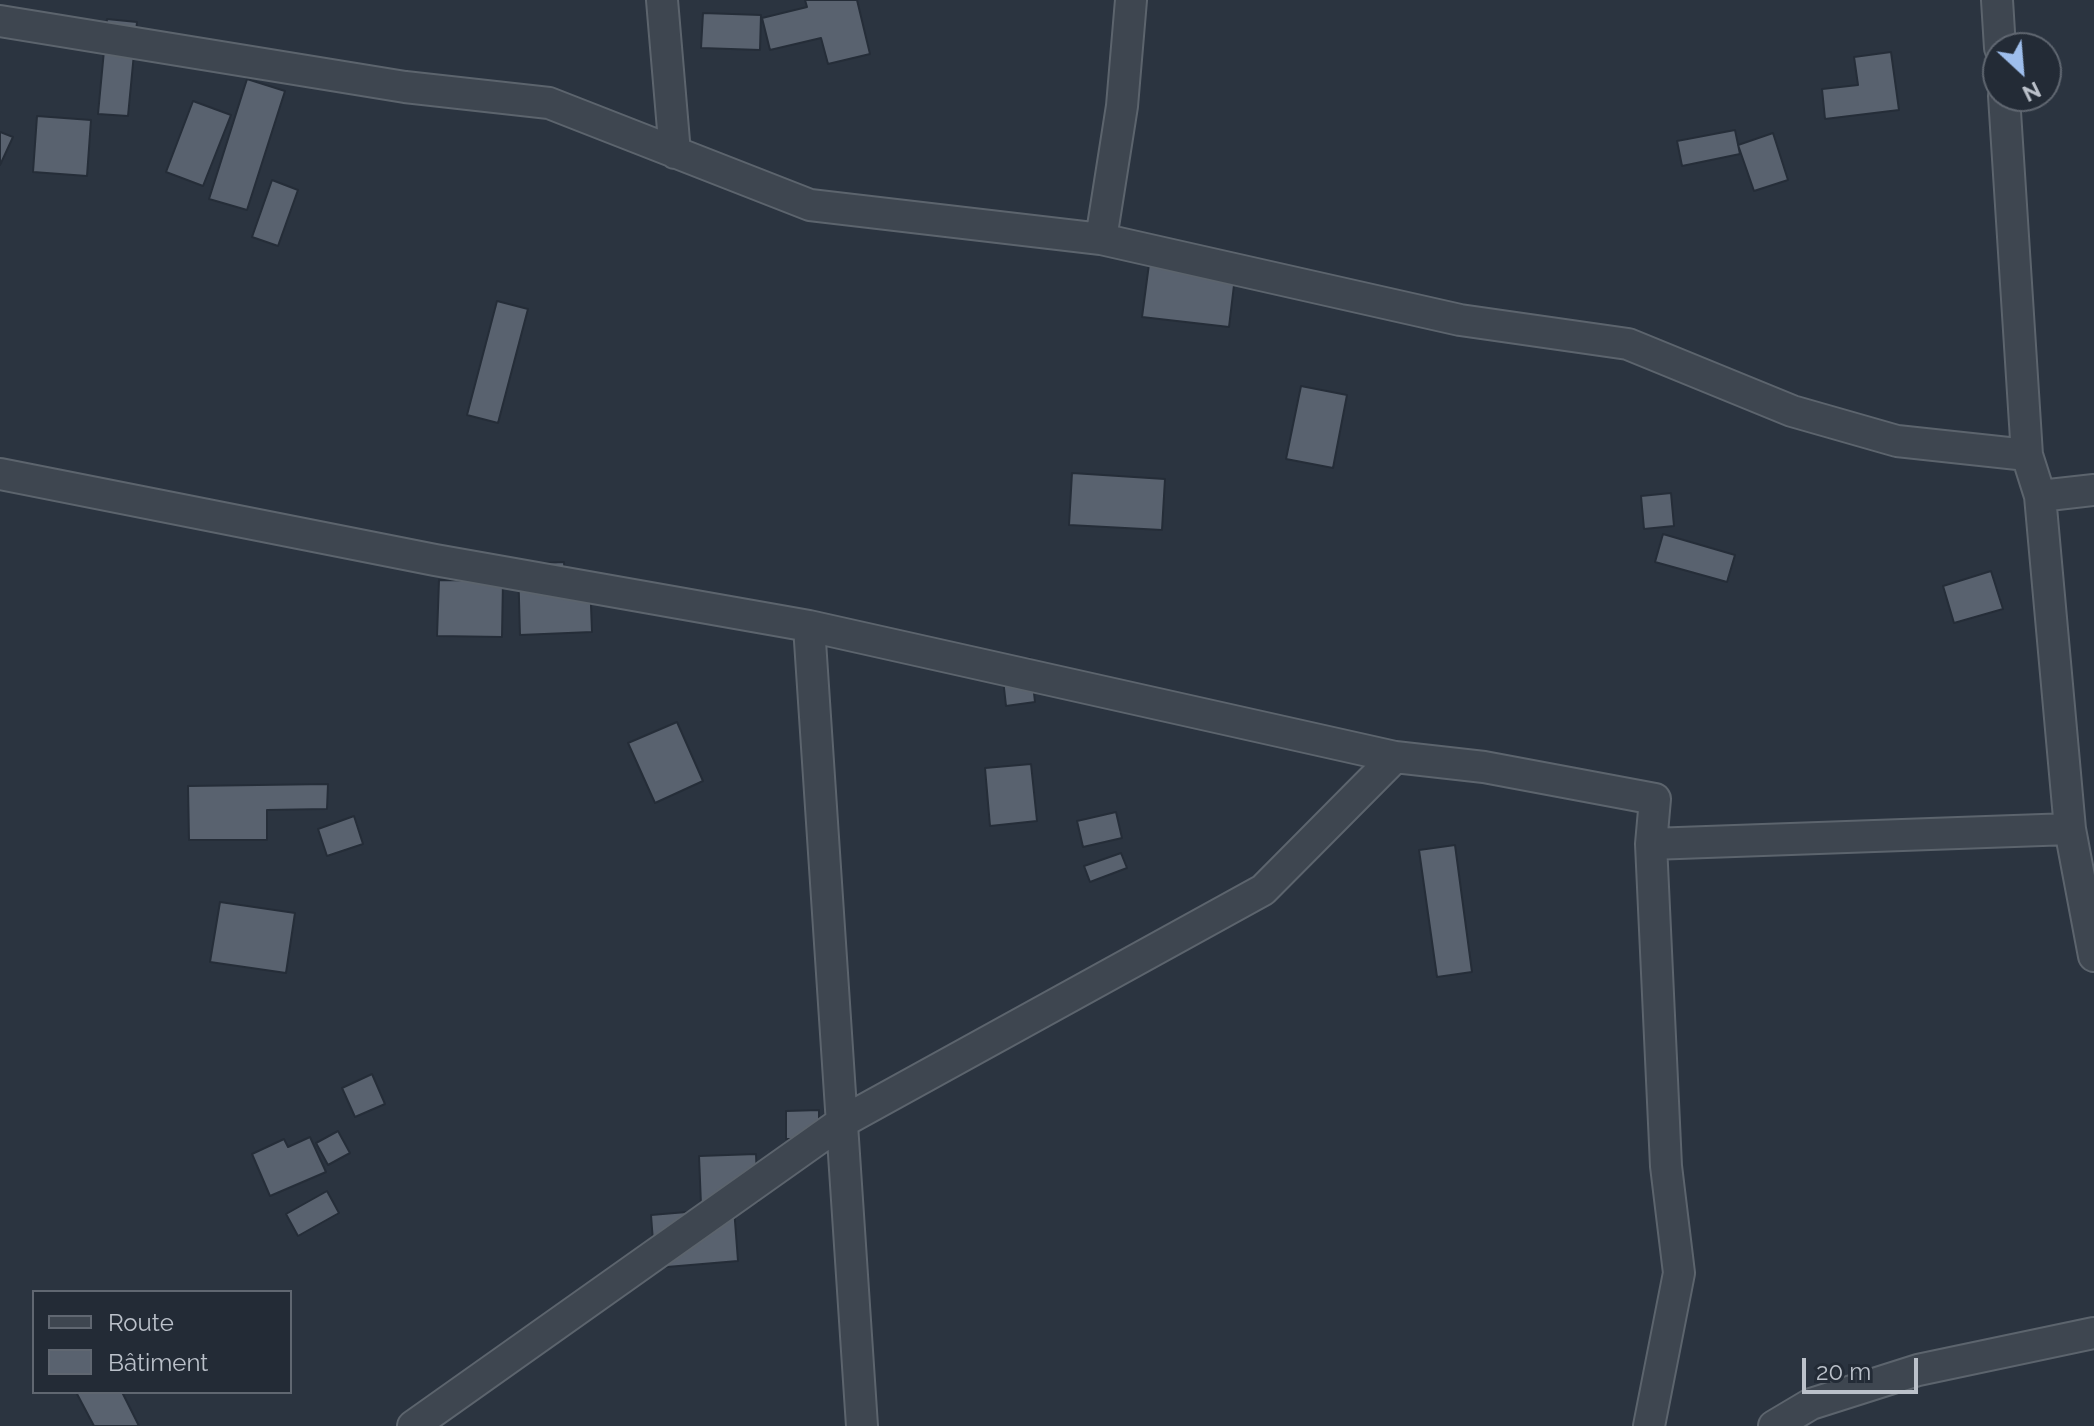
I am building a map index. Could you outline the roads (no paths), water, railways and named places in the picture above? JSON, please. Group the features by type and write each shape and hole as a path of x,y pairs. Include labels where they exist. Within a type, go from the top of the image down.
{"street":[{"path":"662,0 675,153"},
{"path":"1101,239 1122,106 1131,0"},
{"path":"1997,0 1999,32"},
{"path":"0,21 405,87 549,103 810,205 1101,239 1460,320 1628,344 1807,416 1897,441 2027,455"},
{"path":"2005,112 2027,455 2040,496 2070,829 2094,956"},
{"path":"0,474 435,560 809,626 1395,757 1484,767 1655,799 1651,844 1666,1166 1679,1273 1649,1426"},
{"path":"2040,496 2094,490"},
{"path":"809,626 862,1426"},
{"path":"413,1426 842,1122 1263,890 1395,757"},
{"path":"1651,844 2070,829"},
{"path":"1774,1426 1811,1404 1918,1370 2094,1333"}]}
